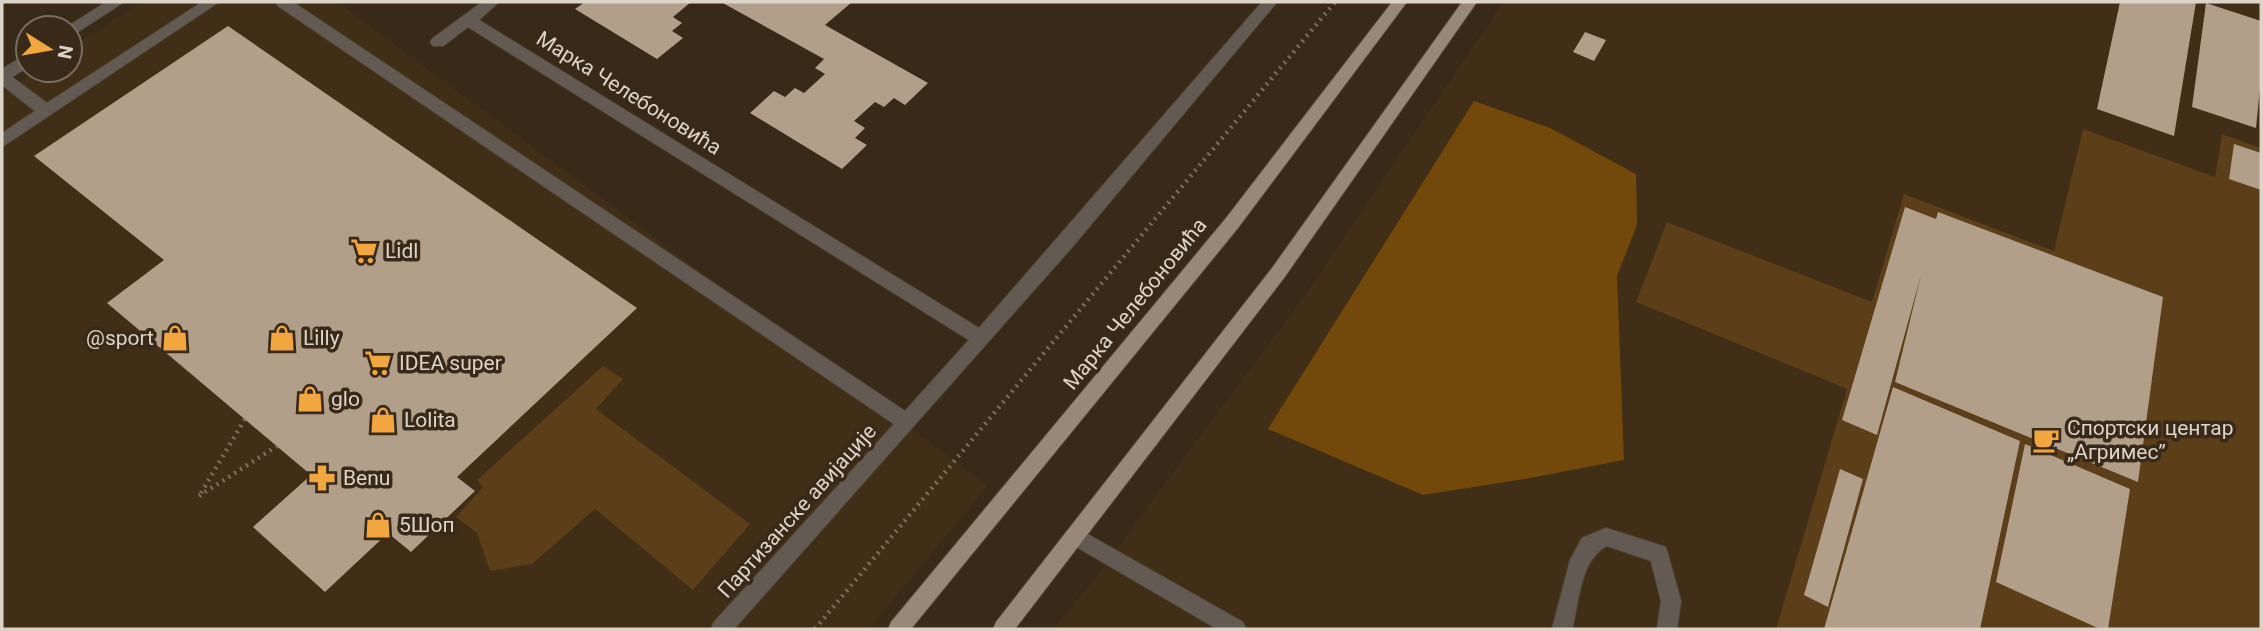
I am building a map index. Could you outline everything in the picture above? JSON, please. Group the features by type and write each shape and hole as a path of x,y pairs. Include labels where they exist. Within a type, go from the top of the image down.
{"main road":[{"name":"Марка Челебоновића","path":"898,629 1232,223 1400,2"},
{"path":"1003,629 1278,273 1470,2"}],"street":[{"path":"84,23 117,2"},
{"path":"2,141 212,2"},
{"path":"283,2 906,422 1188,101 1270,2"},
{"path":"438,42 492,2"},
{"name":"Марка Челебоновића","path":"468,20 980,338"},
{"path":"2,76 46,111"},
{"name":"Партизанске авијације","path":"721,629 906,422"},
{"path":"1075,536 1236,629"},
{"path":"1562,629 1577,567 1588,545 1606,537 1658,554 1670,588 1667,629"}],"path":[{"path":"815,629 1335,2"},
{"path":"245,419 199,496 277,446"}],"shaded area":[{"path":"142,2 338,2 988,486 869,629 2,629 2,92 14,84 84,84 84,39"},
{"path":"1503,2 2261,2 2261,629 1053,629 1091,583 1306,293"},
{"path":"1474,101 1550,128 1636,174 1637,225 1617,276 1624,460 1423,495 1268,429"},
{"name":"Спортски центар „Агримес”","path":"2083,129 2215,177 2222,134 2261,148 2261,629 1776,629 1847,389 1636,302 1667,222 1872,302 1904,194 2054,251"},
{"path":"603,366 623,379 596,409 750,524 693,590 595,509 532,564 490,571 477,533 456,517 483,487 477,480"}],"building":[{"path":"585,2 691,2 673,17 682,23 672,31 683,38 657,59 575,9"},
{"path":"721,2 852,2 825,25 928,83 905,105 894,98 884,107 875,102 854,121 865,128 855,138 867,145 842,169 750,113 774,91 785,97 795,88 804,93 825,74 815,68 824,59"},
{"path":"2120,2 2196,2 2174,136 2097,109"},
{"path":"2206,3 2261,21 2261,78 2256,128 2192,107"},
{"name":"IDEA super","path":"228,26 637,308 457,477 475,491 411,552 388,533 325,592 253,527 311,475 107,303 164,260 34,156"},
{"path":"1585,32 1606,40 1594,61 1573,52"},
{"path":"2234,144 2261,153 2261,190 2229,179"},
{"path":"1905,207 1936,219 1938,212 2163,297 2138,482 1895,382 1921,275 1877,435 1842,420"},
{"path":"1893,387 2020,441 1980,629 1824,629"},
{"path":"2025,444 2130,489 2108,629 2100,629 1996,582"},
{"path":"1840,469 1863,479 1828,607 1804,595"}],"place":[{"name":"Lidl","path":"364,251"},
{"name":"@sport","path":"175,338"},
{"name":"Lilly","path":"282,338"},
{"name":"IDEA super","path":"378,363"},
{"name":"glo","path":"310,399"},
{"name":"Lolita","path":"383,420"},
{"name":"Спортски центар „Агримес”","path":"2046,440"},
{"name":"Benu","path":"322,478"},
{"name":"5Шоп","path":"378,525"}]}
